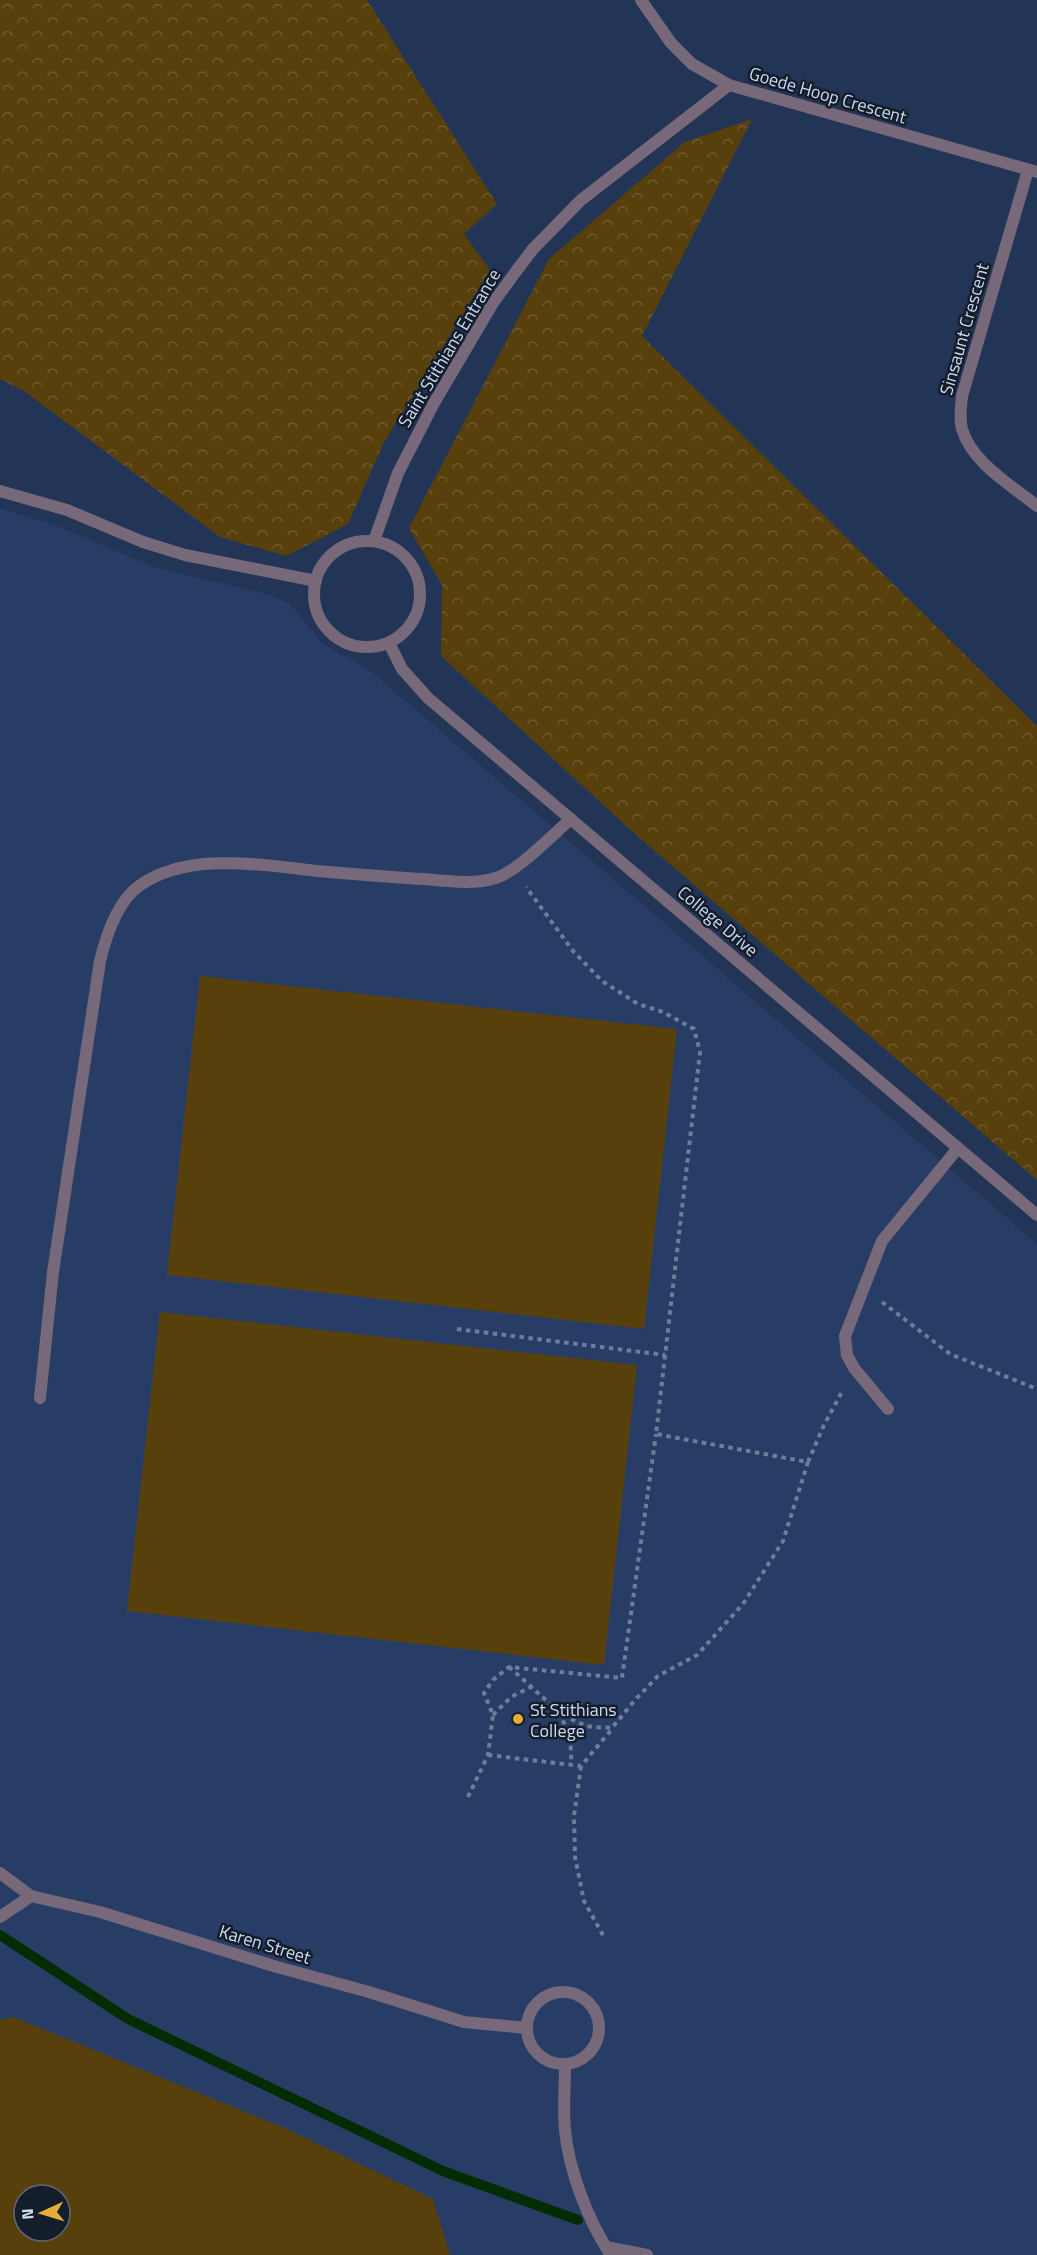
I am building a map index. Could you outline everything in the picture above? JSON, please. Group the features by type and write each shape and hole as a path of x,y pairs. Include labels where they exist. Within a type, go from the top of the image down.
{"street":[{"name":"Goede Hoop Crescent","path":"641,0 671,43 692,64 729,85 1033,171"},
{"name":"Saint Stithians Entrance","path":"374,541 398,473 434,403 493,303 533,249 581,200 729,85"},
{"name":"Sinsaunt Crescent","path":"1033,171 962,396 960,414 962,429 978,458 1037,506"},
{"path":"0,491 67,510 143,542 186,555 316,580"},
{"path":"374,541 391,546 404,556 414,570 420,586 420,604 414,620 403,634 389,643 372,648 355,647 338,640 325,628 316,612 313,594 316,580 325,560 339,548 356,542 374,541"},
{"name":"College Drive","path":"389,643 402,669 428,698 1037,1215"},
{"path":"40,1398 53,1272 100,961 105,937 123,905 138,887 178,868 236,863 440,881 484,881 498,878 513,869 571,819"},
{"path":"888,1409 854,1368 847,1355 845,1336 882,1241 958,1148"},
{"path":"0,1873 31,1896 2,1916"},
{"name":"Karen Street","path":"31,1896 100,1912 464,2022 526,2028"},
{"path":"556,1993 570,1993 584,1998 593,2008 599,2022 598,2036 593,2049 583,2058 565,2065 543,2059 533,2048 526,2028 534,2008 543,1998 556,1993"},
{"path":"565,2065 565,2131 578,2189 609,2251 647,2255"}],"path":[{"path":"468,1797 488,1755 493,1715 484,1693 493,1680 508,1667 622,1678 656,1434 700,1052 694,1029 663,1012 638,1004 602,981 573,951 513,869"},
{"path":"863,1287 950,1354 1037,1389"},
{"path":"457,1329 665,1355"},
{"path":"605,1939 584,1901 575,1857 574,1816 581,1766 635,1700 658,1676 697,1655 743,1604 783,1542 808,1461 854,1368"},
{"path":"656,1434 808,1461"},
{"path":"508,1667 533,1686 558,1711 585,1725 612,1728"},
{"path":"493,1715 511,1697 533,1686"},
{"path":"558,1711 572,1745 571,1766"},
{"path":"488,1755 581,1766"}],"shaded area":[{"name":"St Stithians College","path":"0,508 58,526 154,567 270,595 290,604 323,644 371,671 1037,1244 1037,2255 0,2255"}],"green space":[{"path":"0,0 367,0 497,204 464,234 490,270 383,444 348,524 286,556 220,537 24,391 0,379"},
{"path":"752,119 642,336 1037,726 1037,1180 635,834 441,656 442,585 409,528 549,259 685,142"},
{"path":"200,976 677,1029 644,1329 167,1275"},
{"path":"160,1312 637,1365 604,1665 127,1611"},
{"path":"13,2017 280,2126 433,2199 450,2255 0,2255 0,2020"}],"waterway":[{"path":"0,1935 128,2019 443,2171 578,2220"}],"place":[{"name":"St Stithians College","path":"518,1719"}]}
